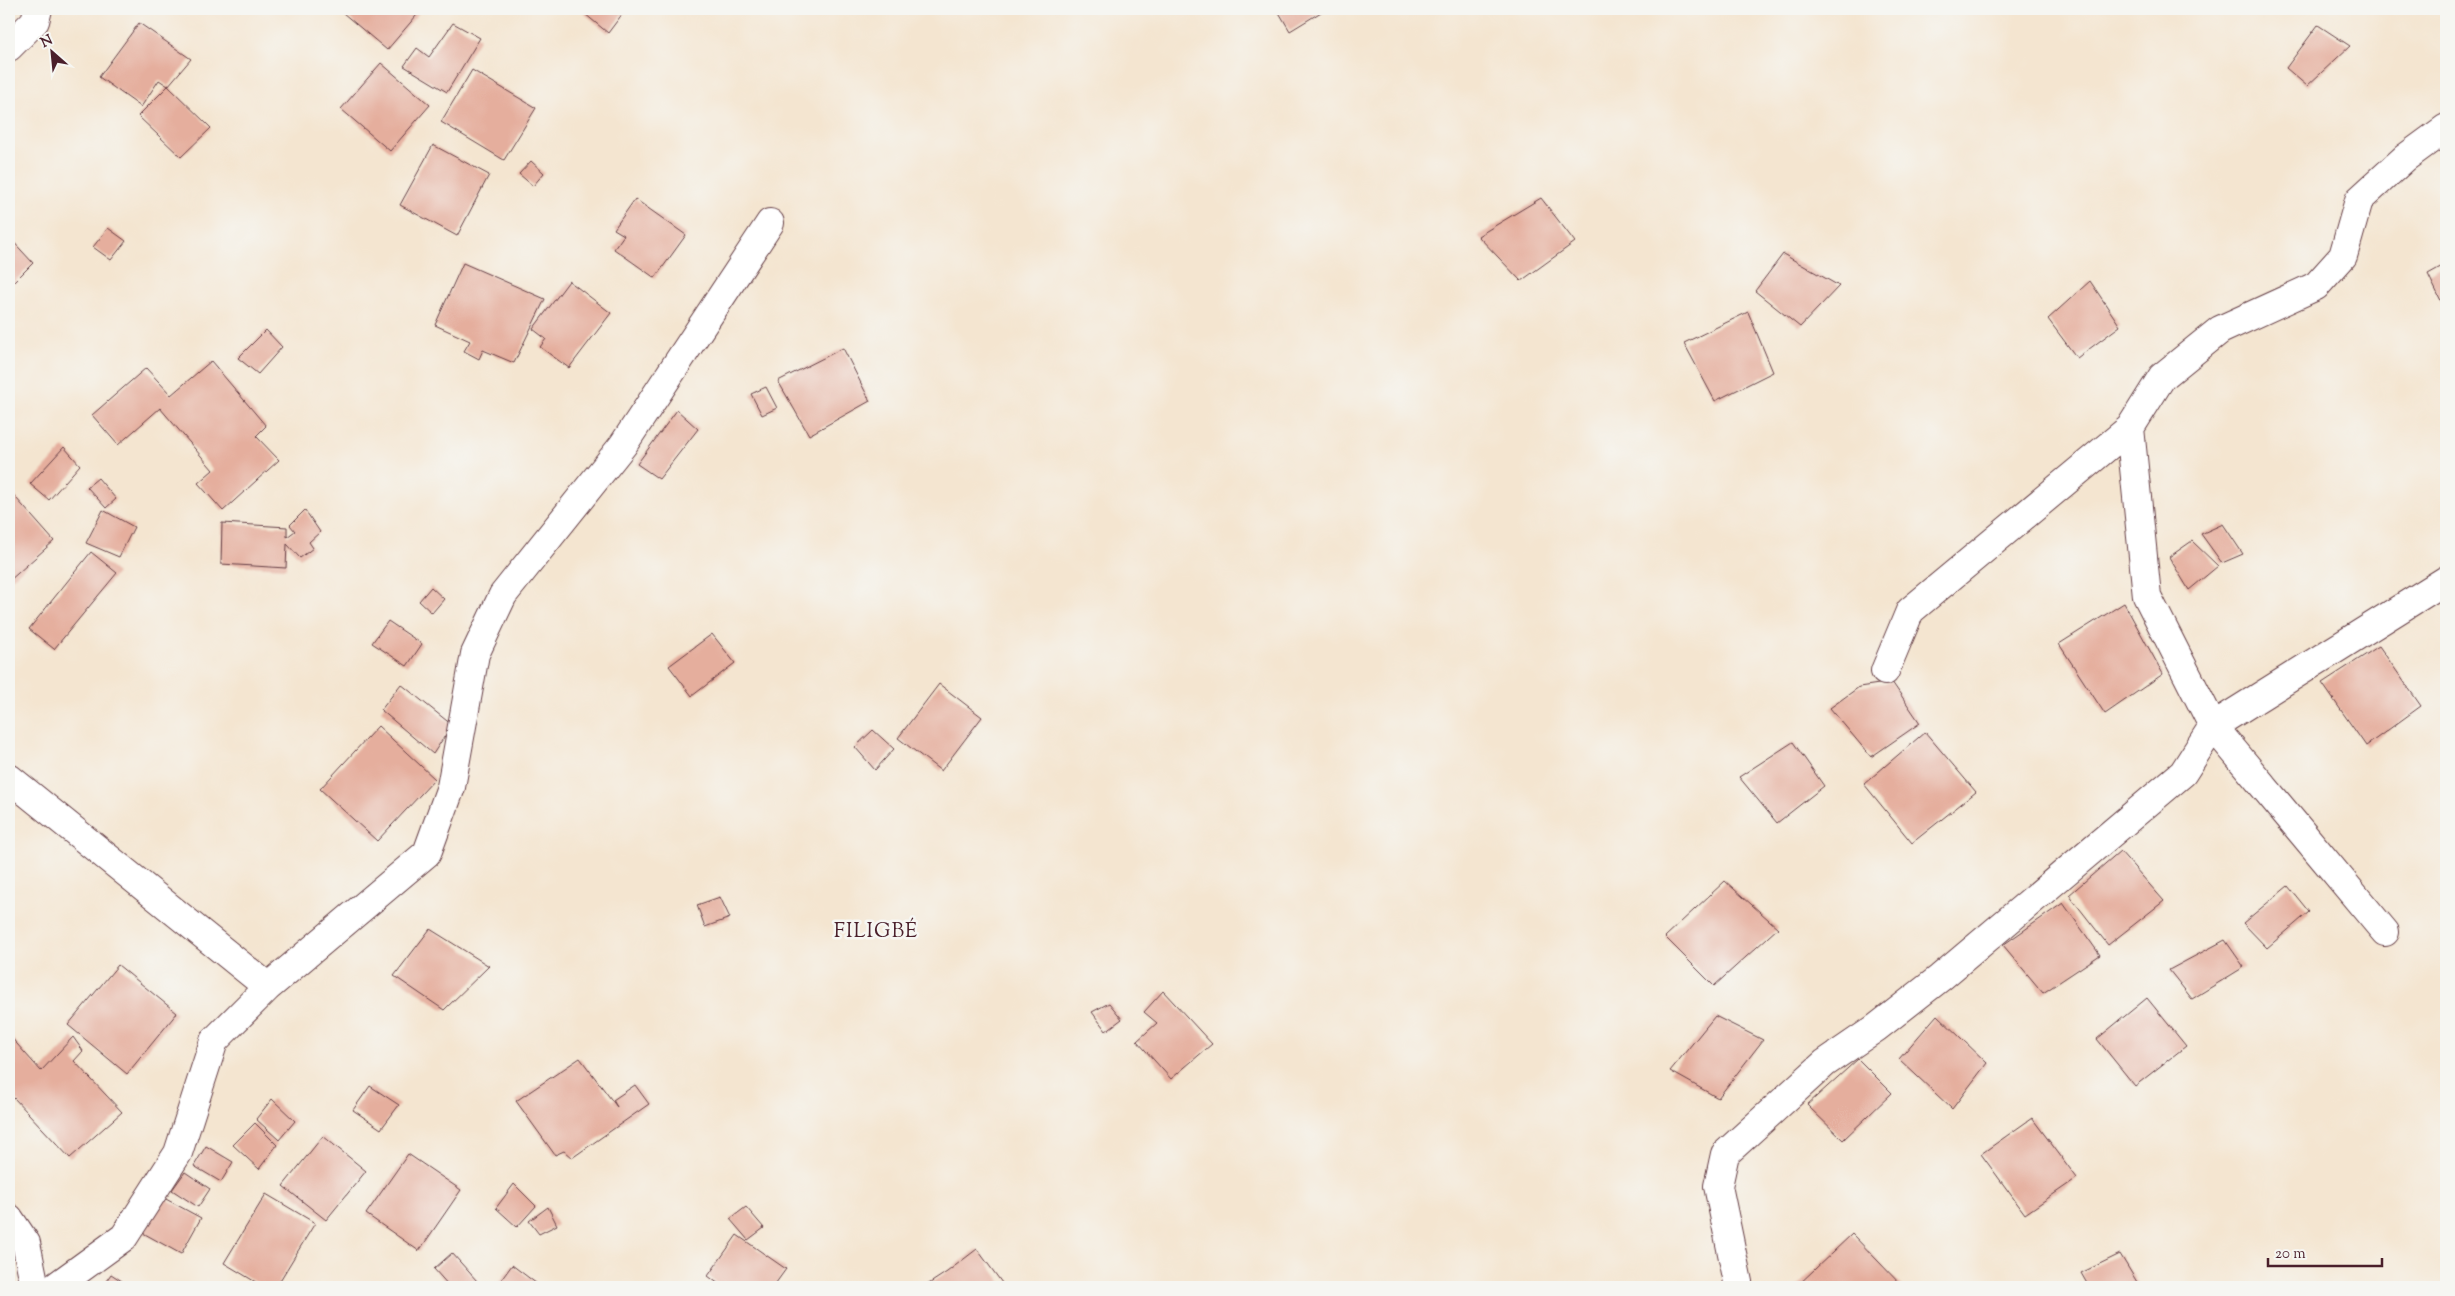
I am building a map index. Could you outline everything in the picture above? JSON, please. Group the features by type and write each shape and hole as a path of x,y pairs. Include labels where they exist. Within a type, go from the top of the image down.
{"street":[{"path":"9,47 35,21 38,9"},
{"path":"1885,671 1910,611 2130,428 2162,377 2220,330 2316,286 2342,256 2359,200 2405,158 2446,128"},
{"path":"55,1287 124,1236 178,1153 214,1042 268,987 427,853 451,787 475,654 503,595 623,445 770,223"},
{"path":"2130,428 2147,596 2213,726 2385,932"},
{"path":"1739,1287 1718,1186 1725,1154 1825,1063 1876,1028 1940,978 2183,773 2213,726 2446,580"},
{"path":"9,778 268,987"},
{"path":"9,1218 26,1243 35,1287"}],"building":[{"path":"347,9 422,9 387,50 343,13"},
{"path":"579,9 626,9 608,33"},
{"path":"1277,9 1326,9 1290,31"},
{"path":"139,23 191,59 168,86 159,80 141,107 99,77"},
{"path":"453,23 480,38 447,92 404,66 417,48 429,57"},
{"path":"2318,25 2350,46 2307,86 2286,68"},
{"path":"381,63 430,105 390,151 341,109"},
{"path":"472,70 536,108 504,160 441,122"},
{"path":"168,86 211,128 181,157 138,116"},
{"path":"433,145 489,175 457,236 400,205"},
{"path":"531,161 544,173 533,186 519,174"},
{"path":"1541,198 1575,242 1521,281 1478,236"},
{"path":"635,199 686,235 655,278 614,249 624,235 614,229"},
{"path":"108,228 126,241 111,260 93,247"},
{"path":"9,237 33,263 9,287"},
{"path":"1783,254 1839,286 1800,327 1755,291"},
{"path":"463,263 545,299 514,363 483,350 479,359 464,351 470,341 435,325"},
{"path":"2446,264 2446,311 2428,274"},
{"path":"569,281 611,313 569,368 540,347 546,339 533,329"},
{"path":"2090,281 2120,326 2077,358 2048,319"},
{"path":"1748,312 1773,372 1715,401 1684,343"},
{"path":"266,330 282,347 258,374 238,358"},
{"path":"843,348 870,401 809,435 778,381"},
{"path":"211,361 266,426 256,436 279,460 223,511 198,483 213,470 160,408 118,445 92,415 146,368 171,395"},
{"path":"766,387 777,408 762,415 751,394"},
{"path":"677,410 698,429 659,479 637,464"},
{"path":"64,447 80,465 49,500 30,484"},
{"path":"98,478 116,499 106,508 87,487"},
{"path":"9,490 54,541 9,581"},
{"path":"103,510 134,527 119,557 86,543"},
{"path":"305,510 320,532 309,542 313,548 300,558 287,544 286,568 221,564 222,523 287,527 287,537 295,531 290,525"},
{"path":"2223,524 2243,554 2222,563 2201,534"},
{"path":"2192,541 2218,566 2189,590 2169,557"},
{"path":"91,552 117,573 54,649 29,629"},
{"path":"431,587 444,599 432,613 419,601"},
{"path":"2124,603 2163,674 2105,714 2059,644"},
{"path":"388,621 422,644 407,666 372,643"},
{"path":"712,634 735,663 692,696 669,666"},
{"path":"2379,646 2421,706 2366,746 2322,683"},
{"path":"1892,682 1920,723 1871,757 1830,708 1859,687"},
{"path":"401,684 452,725 433,754 381,710"},
{"path":"939,684 982,717 941,771 898,738"},
{"path":"378,726 435,779 377,841 320,789"},
{"path":"873,730 894,749 875,770 855,747"},
{"path":"1925,732 1976,792 1912,843 1864,784"},
{"path":"1793,742 1824,786 1777,823 1739,777"},
{"path":"2120,851 2164,901 2108,945 2069,895"},
{"path":"1725,881 1778,928 1714,986 1665,937"},
{"path":"2288,886 2309,912 2267,948 2243,923"},
{"path":"720,897 730,918 705,927 697,905"},
{"path":"2063,903 2100,955 2043,993 2003,945"},
{"path":"430,929 489,966 444,1010 394,976"},
{"path":"2225,940 2244,967 2192,999 2169,970"},
{"path":"118,965 177,1013 127,1074 68,1025"},
{"path":"1163,991 1212,1044 1171,1079 1137,1041 1157,1023 1144,1012"},
{"path":"2147,998 2186,1046 2135,1086 2097,1039"},
{"path":"1109,1003 1122,1019 1106,1031 1092,1012"},
{"path":"1937,1015 1987,1063 1952,1109 1899,1059"},
{"path":"1715,1016 1763,1040 1718,1098 1670,1071"},
{"path":"9,1035 41,1071 73,1037 83,1051 74,1061 122,1112 70,1158 14,1098 9,1102"},
{"path":"580,1058 617,1107 613,1100 635,1085 649,1104 572,1158 564,1151 555,1155 516,1101"},
{"path":"1858,1059 1892,1093 1843,1140 1807,1105"},
{"path":"370,1086 399,1105 381,1129 353,1110"},
{"path":"272,1099 295,1121 279,1140 256,1119"},
{"path":"2032,1118 2077,1178 2025,1214 1981,1154"},
{"path":"255,1123 277,1145 259,1169 233,1145"},
{"path":"323,1136 366,1171 326,1220 283,1186"},
{"path":"206,1146 233,1162 221,1182 194,1166"},
{"path":"408,1154 461,1190 419,1251 366,1214"},
{"path":"185,1172 210,1189 198,1207 172,1190"},
{"path":"514,1184 536,1206 517,1227 496,1208"},
{"path":"266,1194 315,1223 276,1287 264,1287 224,1263"},
{"path":"164,1198 201,1218 181,1254 143,1233"},
{"path":"548,1207 557,1225 539,1234 529,1221"},
{"path":"746,1207 764,1228 748,1240 730,1219"},
{"path":"1852,1234 1903,1287 1796,1287"},
{"path":"737,1235 786,1269 773,1287 723,1287 708,1276"},
{"path":"977,1249 1005,1287 924,1287 947,1272"},
{"path":"452,1253 477,1281 470,1287 450,1287 434,1269"},
{"path":"2120,1254 2140,1287 2089,1287 2081,1273"},
{"path":"512,1265 541,1287 496,1287"},
{"path":"111,1274 131,1287 102,1287"}],"district":[{"name":"FILIGBÉ","path":"876,932"}]}
